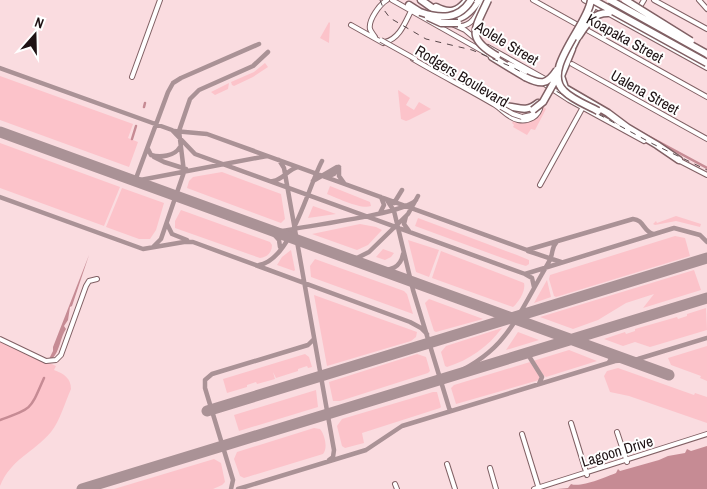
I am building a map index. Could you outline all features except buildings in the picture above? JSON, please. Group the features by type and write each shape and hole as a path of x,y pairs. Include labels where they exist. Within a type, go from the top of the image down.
{"highway":[{"path":"422,0 444,10 456,10 469,0"},
{"path":"422,0 445,17 453,19 462,18 484,0"},
{"path":"410,8 437,17 449,17 463,10 469,0"},
{"path":"420,12 442,24 458,23 473,14 484,0"},
{"path":"484,0 475,33 479,44 539,83 549,80 572,48"},
{"path":"610,0 707,52"},
{"path":"625,0 707,52"},
{"path":"501,107 506,106 520,110 532,107 542,98 572,48 593,6 593,2"},
{"path":"593,2 707,66"},
{"path":"593,2 559,65 557,75 558,83 564,92 598,110"},
{"path":"577,38 591,19 598,14 610,13 707,66"},
{"path":"572,48 562,74 563,86 568,91 679,160"},
{"path":"494,104 515,112 528,112 536,108 543,102 560,69"}],"street":[{"path":"132,77 160,0"},
{"path":"387,0 380,5 371,23 370,29 374,36 522,117 534,114 541,105"},
{"path":"393,0 410,8 476,48 495,56"},
{"name":"Aolele Street","path":"422,0 441,19 465,30 476,40 544,78 583,107"},
{"path":"455,26 470,24 484,0"},
{"path":"476,40 473,28 484,0"},
{"name":"Koapaka Street","path":"533,0 707,96"},
{"path":"584,0 593,2 659,42 707,66"},
{"name":"Rodgers Boulevard","path":"351,26 494,104 510,117 522,120 536,116 593,2 599,0"},
{"path":"630,23 644,0"},
{"path":"654,0 663,2 707,29"},
{"path":"699,0 707,9"},
{"path":"382,42 390,41 400,32 410,8"},
{"path":"476,48 481,48 485,45"},
{"name":"Ualena Street","path":"572,64 707,139"},
{"path":"544,78 551,77 560,69"},
{"path":"527,74 552,84"},
{"name":"Aolele Street","path":"527,74 556,93 707,176"},
{"path":"546,96 552,92 556,93"},
{"path":"540,185 583,107"},
{"path":"0,339 46,360 57,359 61,355 86,286 90,280 97,279"},
{"path":"571,423 587,474"},
{"path":"617,432 626,462"},
{"path":"522,434 539,488"},
{"name":"Lagoon Drive","path":"534,489 626,462 707,435"},
{"path":"448,464 455,489"},
{"path":"490,468 496,489"}],"shaded area":[{"path":"330,23 329,43 320,38"},
{"path":"265,63 268,67 253,77 234,86 232,85 231,82 254,72"},
{"path":"0,76 133,124 128,138 138,142 129,167 0,120"},
{"path":"229,83 228,89 215,95 211,92"},
{"path":"398,90 410,98 406,105 414,110 419,102 431,109 406,121 401,119"},
{"path":"544,107 546,109 535,130 531,129 527,135 513,127 513,121 531,120"},
{"path":"0,143 120,187 104,226 0,188"},
{"path":"222,172 281,194 285,219 281,223 187,188 189,181 193,177"},
{"path":"330,186 370,202 371,206 356,205 327,194"},
{"path":"122,188 164,203 156,230 150,239 139,239 106,227"},
{"path":"313,206 336,214 308,218"},
{"path":"181,210 270,242 272,245 271,250 265,257 260,258 175,228 175,221"},
{"path":"676,216 701,224 700,227 676,221 653,224 656,221 657,223"},
{"path":"418,218 517,255 529,260 529,264 526,266 516,263 415,226"},
{"path":"360,224 382,230 368,245 357,250 312,234"},
{"path":"675,236 685,238 690,256 556,297 554,296 549,279 550,275"},
{"path":"408,240 439,250 429,277 416,272"},
{"path":"383,249 394,253 385,260 376,257"},
{"path":"291,250 294,271 277,265 282,257"},
{"path":"441,251 524,283 520,299 513,307 432,278"},
{"path":"89,255 72,306 70,307 68,320 64,326 66,329 57,352 52,359 49,359 53,351"},
{"path":"315,259 404,291 407,294 413,314 311,277 310,266"},
{"path":"694,270 701,290 643,308 654,294 626,303 598,320 573,329 540,317"},
{"path":"547,280 551,297 534,303"},
{"path":"314,295 417,332 416,337 411,341 327,366"},
{"path":"429,299 483,319 436,332 434,331 425,303"},
{"path":"706,308 707,330 650,347 635,342 623,346 604,339 625,332 626,334 635,331 635,329 677,317 678,319"},
{"path":"502,328 491,341 470,357 447,367 445,366 441,352 446,346"},
{"path":"518,332 539,340 506,350"},
{"path":"0,340 56,366 54,370 66,377 70,382 71,389 54,428 37,446 10,469 0,486"},
{"path":"707,346 707,381 700,378 701,376 671,365 668,358"},
{"path":"569,350 597,361 546,377 533,361"},
{"path":"305,354 309,357 312,367 308,368 307,366 276,378 273,372 275,379 257,384 256,382 227,393 223,379"},
{"path":"417,354 426,357 430,371 428,373 340,401 333,401 329,382"},
{"path":"530,362 540,377 539,380 456,404 451,388 454,385"},
{"path":"618,368 694,395 695,393 707,397 707,423 629,396 610,392 604,376 607,371"},
{"path":"316,390 318,407 239,431 234,415"},
{"path":"437,392 440,408 362,433 364,443 345,448 342,446 337,426 342,419"},
{"path":"314,428 320,429 322,432 326,445 323,454 244,478 240,476 234,459 237,452"},
{"path":"707,446 707,489 557,489 568,488 571,484 580,485 593,482 616,473 618,469 620,471 668,456 685,453 687,449 691,451"},
{"path":"214,459 221,463 225,482 213,489 114,489"}],"waterway":[{"path":"144,107 145,103"},
{"path":"132,139 136,126"},
{"path":"635,129 707,168"},
{"path":"0,420 25,410 33,402 44,378"}],"taxiway":[{"path":"135,181 173,83 259,44"},
{"path":"153,247 161,239 184,172 179,131 190,99 199,90 253,66 268,52"},
{"path":"0,68 172,130 195,154 525,274 674,228 700,235 707,242"},
{"path":"174,131 207,134 527,250 633,219 639,221 647,231 653,234"},
{"path":"148,149 151,155 163,156 175,152 180,147"},
{"path":"135,181 267,156"},
{"path":"154,157 186,169"},
{"path":"279,160 284,168 334,450 333,457 329,460"},
{"path":"259,265 270,260 289,237 322,161"},
{"path":"273,181 280,179 298,167"},
{"path":"313,181 337,167"},
{"path":"327,177 334,174 339,167"},
{"path":"339,168 339,176 344,183"},
{"path":"394,203 402,190"},
{"path":"343,257 357,258 369,252 408,214 418,196"},
{"path":"0,197 143,249 193,242 410,322 427,334"},
{"path":"380,213 384,205 381,197"},
{"path":"387,200 394,211 413,290 450,411"},
{"path":"268,229 282,231 375,215 408,205 416,200"},
{"path":"406,216 404,224 409,231"},
{"path":"167,224 172,234 187,240"},
{"path":"271,231 279,240 280,247"},
{"path":"445,378 481,359 504,336 523,308 548,263 556,243"},
{"path":"528,251 561,262"},
{"path":"378,269 387,270 394,268 400,262 403,254"},
{"path":"525,274 532,278 534,287"},
{"path":"238,489 366,450 402,426 615,361 638,359 707,338"},
{"path":"231,489 233,480 205,388 205,380 212,374 308,345 314,339"},
{"path":"598,349 609,355 611,359 609,362"},
{"path":"527,353 542,377 539,384"}],"runway":[{"path":"0,132 669,375"},
{"path":"207,411 707,258"},
{"path":"82,489 707,298"}],"railway":[{"path":"380,0 390,18 426,39 472,50 512,67 653,144 707,170"}]}
